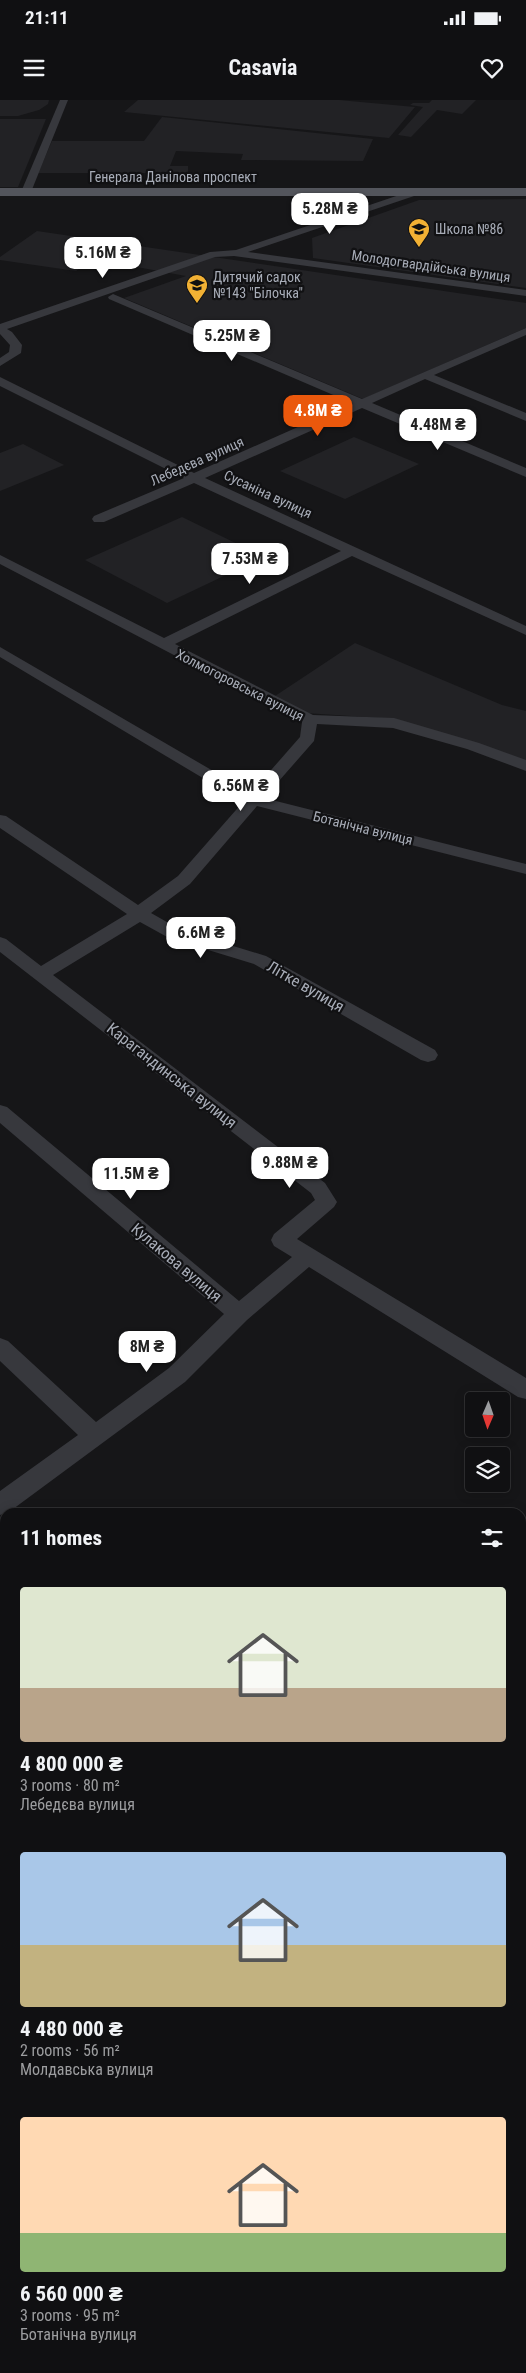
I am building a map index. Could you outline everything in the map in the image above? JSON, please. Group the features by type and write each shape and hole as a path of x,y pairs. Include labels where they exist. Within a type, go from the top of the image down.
{"main road":[{"name":"Генерала Данілова проспект","path":"0,192 526,192"}],"street":[{"path":"26,192 64,100"},
{"path":"0,363 15,353 16,345 3,331 113,297 224,259 234,253 417,192"},
{"name":"Молодогвардійська вулиця","path":"3,331 214,254 234,253 526,293"},
{"path":"113,297 525,472"},
{"name":"Лебедєва вулиця","path":"99,520 196,479 526,330"},
{"path":"424,375 526,417"},
{"name":"Сусаніна вулиця","path":"0,381 196,479 526,631"},
{"path":"509,410 526,402"},
{"path":"162,645 352,551"},
{"name":"Холмогоровська вулиця","path":"0,558 162,645 310,720 333,719 394,723 473,746 526,766"},
{"name":"Ботанічна вулиця","path":"0,651 252,800 526,869"},
{"path":"41,974 139,914 184,880 308,738 310,720"},
{"name":"Літке вулиця","path":"0,820 139,914 175,934 260,960 428,1055"},
{"name":"Карагандинська вулиця","path":"0,943 318,1188 326,1202 282,1240 306,1257 526,1390"},
{"name":"Кулакова вулиця","path":"0,1112 239,1314"},
{"path":"0,1506 177,1375 239,1314 306,1257"},
{"path":"0,1347 94,1435"}],"shaded area":[{"path":"0,100 49,100 48,104 39,110 18,116 0,116"},
{"path":"138,100 339,100 415,107 389,138 124,112"},
{"path":"432,100 476,100 462,114 437,110 411,137 398,135 423,107 410,105 413,103 429,103"},
{"path":"162,117 373,139 363,161 241,160 243,154 176,151 170,166 188,166 188,173 38,173 52,141 144,141"},
{"path":"0,119 46,119 18,187 0,187"},
{"name":"Школа №86","path":"526,199 526,288 313,258 312,238 419,200"},
{"path":"37,231 526,303 526,328 363,399 124,298 186,276 93,259 76,271 0,260 0,257"},
{"path":"354,437 419,464 345,499 280,471"},
{"path":"23,444 64,465 0,491 0,453"},
{"path":"182,517 264,557 167,603 85,560"},
{"path":"355,643 502,705 526,711 526,762 396,719 305,713 275,696"}],"place":[{"name":"Школа №86","path":"419,248"},
{"name":"Дитячий садок №143 \"Білочка\"","path":"197,304"}]}
